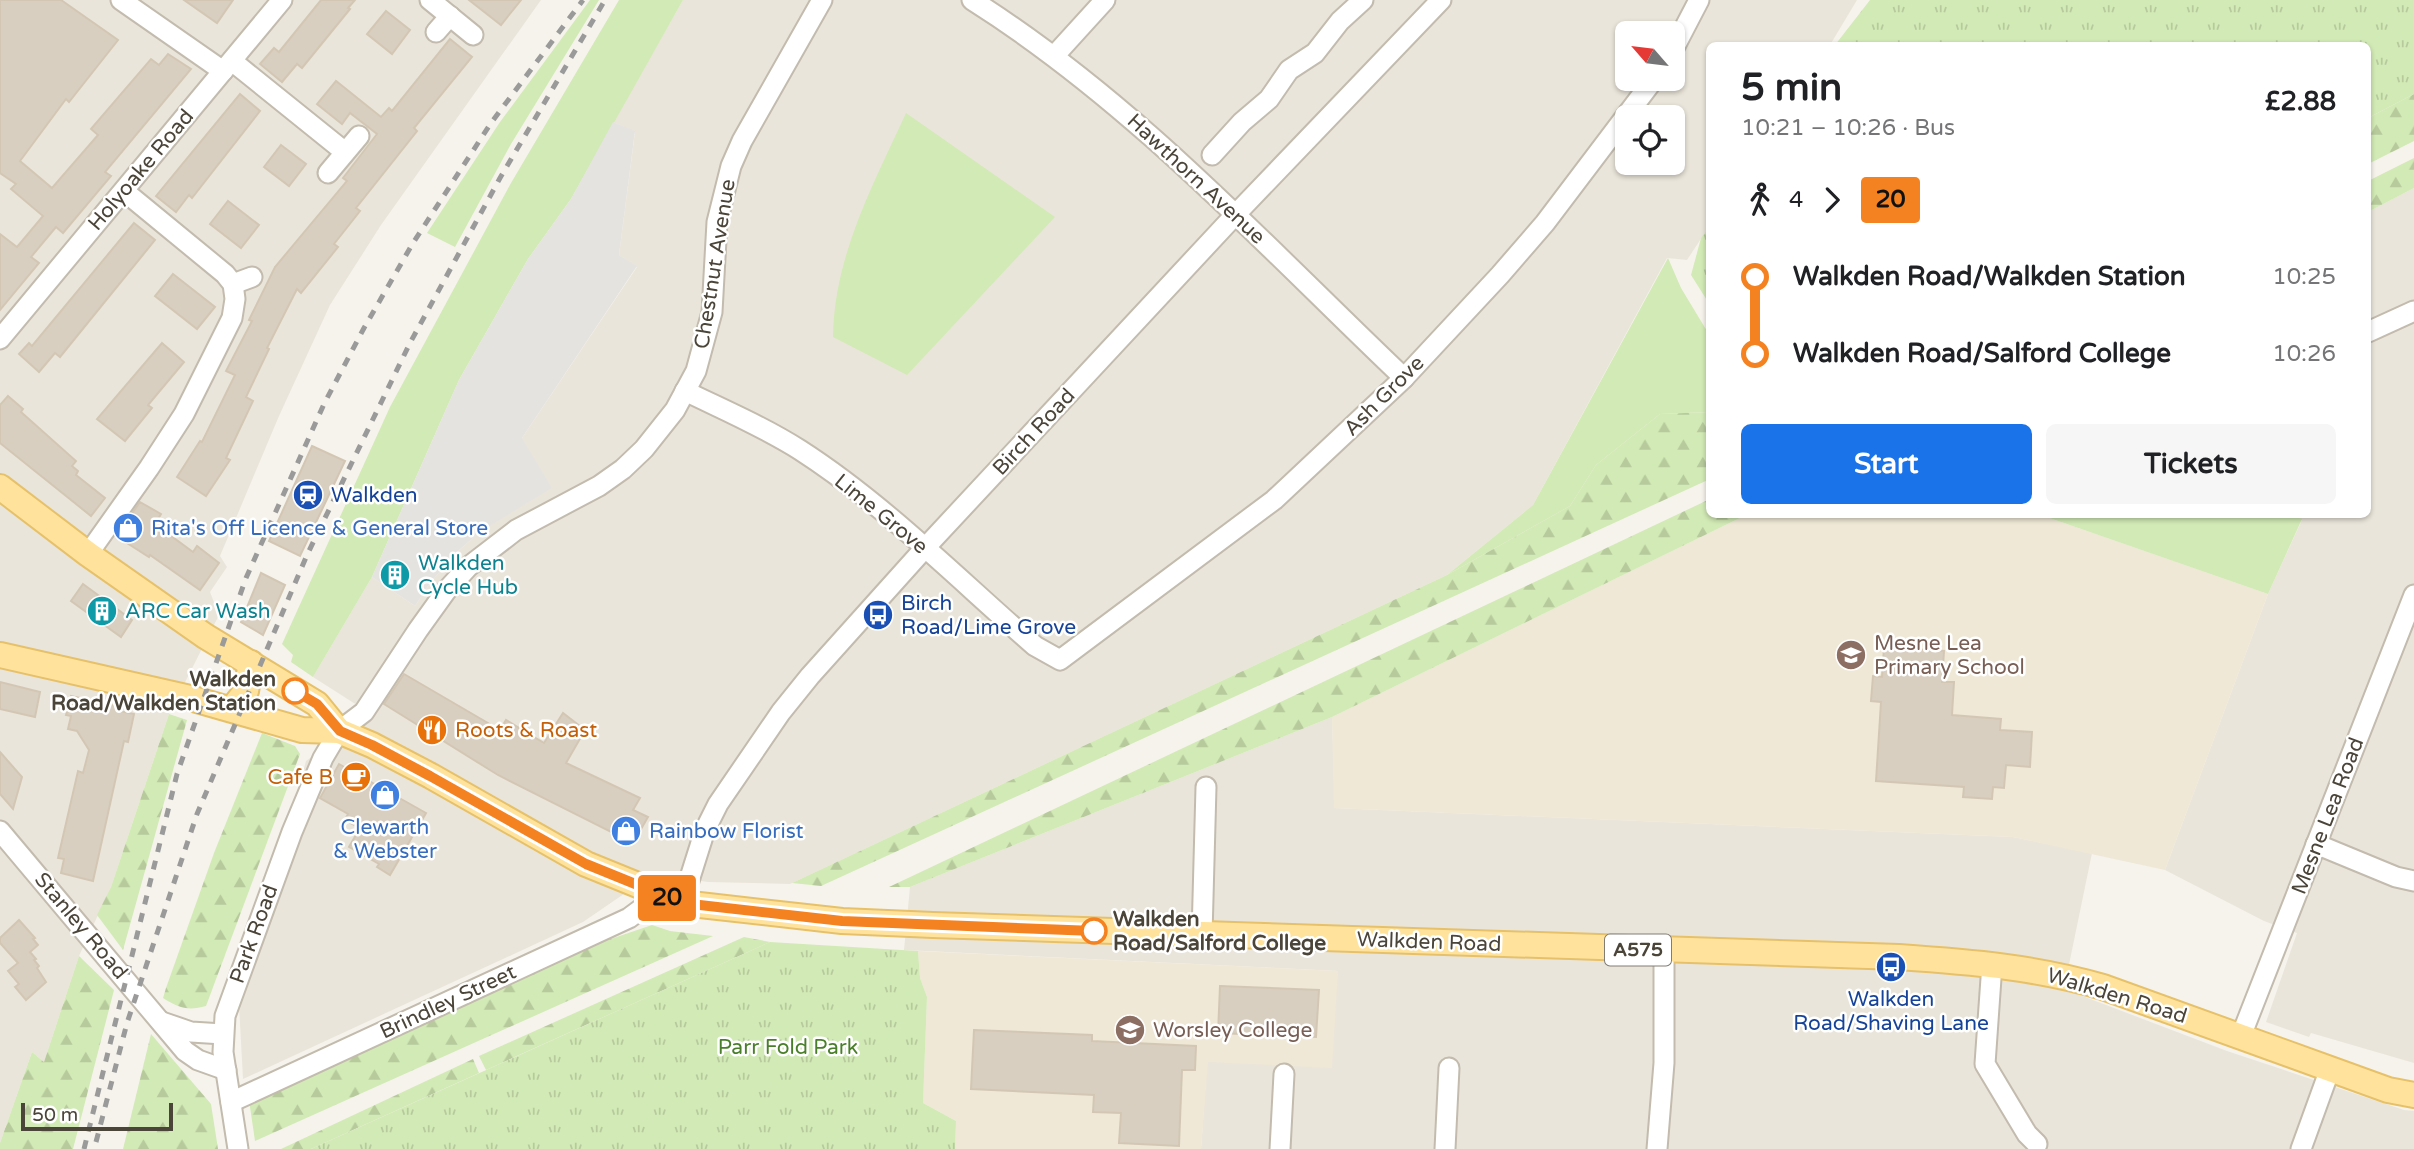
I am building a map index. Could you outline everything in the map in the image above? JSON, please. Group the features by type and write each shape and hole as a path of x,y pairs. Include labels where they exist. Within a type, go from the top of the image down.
{"main road":[{"name":"Walkden Road","path":"0,487 88,554 205,636 317,704 340,731 430,776 586,864 671,899 842,921 1872,956 1992,964 2018,967 2093,984 2388,1090 2414,1095"},
{"name":"A575","path":"0,656 232,709 302,730 340,731"},
{"path":"232,709 246,691 251,663"}],"street":[{"path":"121,0 227,66 345,152"},
{"name":"Holyoake Road","path":"0,339 282,0"},
{"path":"430,0 473,35"},
{"name":"Chestnut Avenue","path":"340,731 364,712 418,630 467,567 516,530 599,486 623,469 662,428 685,391 702,352 712,312 717,222 731,166 742,141 822,0"},
{"name":"Hawthorn Avenue","path":"972,0 1055,55 1147,131 1404,378"},
{"path":"1055,55 1105,0"},
{"path":"1212,155 1240,138 1289,70 1315,53 1340,21 1363,0"},
{"name":"Birch Road","path":"671,899 738,773 810,676 924,549 1235,215 1441,0"},
{"path":"1685,27 1699,0"},
{"path":"436,32 450,16"},
{"name":"Ash Grove","path":"1060,660 1274,500 1404,378 1545,223 1645,91"},
{"path":"328,173 359,136"},
{"path":"88,554 184,414 232,318 235,299 233,284 225,274 124,191"},
{"path":"233,284 252,277"},
{"path":"2371,331 2410,316"},
{"name":"Lime Grove","path":"685,391 801,450 876,506 1035,646 1060,660"},
{"name":"Mesne Lea Road","path":"2241,1036 2414,595"},
{"name":"Park Road","path":"236,1140 226,1070 223,1034 225,1016 292,832 323,758 340,731"},
{"path":"1202,934 1206,787"},
{"name":"Stanley Road","path":"0,831 185,1051 198,1060 226,1070"},
{"path":"2316,844 2396,877 2414,881"},
{"name":"Brindley Street","path":"231,1102 671,899"},
{"path":"1657,1149 1664,1063 1664,951"},
{"path":"1992,964 1985,1064 2027,1134 2037,1144"},
{"path":"162,1022 191,1032 223,1034"},
{"path":"1445,1149 1449,1068"},
{"path":"2301,1149 2330,1069"},
{"path":"1280,1149 1284,1074"}],"shaded area":[{"path":"0,0 541,0 381,225 330,305 279,416 220,556 227,567 210,592 219,615 169,714 111,887 79,956 44,1062 32,1052 0,1143"},
{"path":"683,0 1857,0 1832,42 1706,42 1706,231 1687,260 1667,258 1533,505 1447,575 790,884 708,882 653,874 583,922 243,1079 239,1005 306,761 371,714 313,677 372,577 415,606 430,583 458,551 510,511 522,438 637,267 619,255 635,132 613,122"},
{"path":"613,122 635,131 619,255 637,266 522,438 552,488 480,532 458,551 430,583 415,606 372,577 459,380 528,259 571,199"},
{"path":"2414,188 2414,1063 2311,1033 2309,1037 2266,1022 2297,933 2264,921 2165,870 2268,594 2302,520 2296,518 2371,518 2371,210"},
{"name":"Mesne Lea Primary School","path":"1740,518 2050,518 2268,594 2165,870 2013,837 1334,808 1332,717"},
{"path":"1332,717 1335,808 2013,837 2092,853 2064,989 2227,1051 2404,1110 2414,1111 2414,1149 1201,1149 1207,1062 1338,971 904,950 910,887"},
{"name":"Worsley College","path":"918,951 1338,971 1332,1068 1208,1062 1201,1149 955,1149 956,1121 923,1103 927,997 920,978"}],"green space":[{"path":"590,0 599,0 511,144 455,247 427,233 500,122"},
{"path":"619,0 683,0 571,199 528,259 459,380 372,577 313,677 291,662 293,655 282,644 390,407 511,183"},
{"path":"1870,0 2414,0 2414,94 2371,116 2371,42 1837,42"},
{"path":"2414,94 2414,141 2371,162 2371,116"},
{"path":"906,113 1055,217 907,375 833,337 840,278 848,250 869,194"},
{"path":"2414,158 2414,188 2371,210 2371,180"},
{"path":"1706,231 1706,299 1691,275 1701,238"},
{"path":"1668,258 1681,288 1706,329 1706,412 1660,414 1596,465 1570,506 1447,575 1533,505"},
{"path":"1706,412 1706,481 821,886 792,883 1447,575 1570,506 1596,465 1660,414"},
{"path":"1706,501 1706,518 1740,518 1332,717 910,887 889,887"},
{"path":"2050,518 2302,519 2268,594"},
{"path":"169,714 187,720 123,950 97,915 111,887"},
{"path":"262,733 295,746 300,754 206,1006 179,1006 163,998 166,988 214,853"},
{"path":"652,925 670,931 713,936 255,1141 249,1100 593,945"},
{"path":"744,937 770,942 486,1070 479,1056"},
{"name":"Parr Fold Park","path":"770,942 918,951 920,978 927,997 923,1103 956,1121 955,1149 311,1149"},
{"path":"79,956 114,990 73,1149 0,1149 32,1052 44,1062"},
{"path":"151,1034 211,1104 218,1149 123,1149"},
{"path":"473,1059 479,1073 311,1149 281,1149"}],"building":[{"path":"0,0 61,0 118,40 69,102 66,99 20,161 52,188 98,135 91,129 151,59 159,65 168,54 191,69 105,172 111,176 63,233 56,227 31,257 39,263 0,310 0,234 17,247 43,216 11,189 16,184 0,173"},
{"path":"184,0 233,0 217,23"},
{"path":"321,0 355,0 302,68 297,64 282,82 260,64 274,48 279,52"},
{"path":"469,0 521,0 501,25"},
{"path":"386,11 410,30 392,54 367,34"},
{"path":"450,39 472,57 414,128 417,131 356,208 360,211 334,244 338,247 301,293 297,289 246,397 253,401 226,458 230,460 206,496 177,477 200,441 202,442 235,375 226,371 252,321 249,320 275,267 347,181 343,178 377,134 350,113 342,124 317,104 336,81 381,117 389,108 392,111"},
{"path":"240,94 260,111 192,198 189,195 176,212 156,196"},
{"path":"281,145 306,164 289,186 264,167"},
{"path":"228,201 259,225 241,248 210,224"},
{"path":"134,223 155,240 60,357 55,353 39,372 19,354 29,343 32,346"},
{"path":"173,274 215,307 197,329 155,296"},
{"path":"162,343 184,362 148,405 152,408 125,441 97,419"},
{"path":"8,396 23,409 21,412 76,461 72,466 78,471 76,475 105,498 91,516 0,443 0,405"},
{"path":"312,446 345,461 300,556 269,541"},
{"path":"140,502 161,514 155,524 193,552 197,546 219,563 200,590 150,555 149,557 116,536"},
{"path":"261,573 285,585 263,635 241,622"},
{"name":"ARC Car Wash","path":"83,584 132,620 121,637 71,601"},
{"path":"1884,647 1944,651 1942,682 1954,682 1952,715 2001,719 2000,730 2032,732 2030,767 2006,765 2004,788 1993,787 1992,799 1963,797 1964,787 1876,781 1881,702 1871,701 1873,676 1882,677"},
{"path":"404,674 500,730 506,720 544,743 563,713 585,730 566,763 640,798 633,810 648,817 633,843 498,775 384,704"},
{"path":"0,682 40,692 35,717 0,709"},
{"path":"71,696 120,707 119,711 134,714 128,742 124,741 93,881 61,873 64,859 58,858 78,771 83,773 89,750 77,731 68,729 71,716 66,715"},
{"path":"0,752 22,777 13,809 0,794"},
{"path":"339,764 426,813 390,875 377,867 379,864 349,847 360,828 345,820 348,814 320,798"},
{"path":"19,920 35,938 33,939 38,945 30,952 46,982 26,1000 15,987 19,984 8,971 18,963 0,943 0,938"},
{"path":"1220,986 1319,990 1316,1037 1218,1033"},
{"path":"974,1030 1092,1035 1092,1041 1196,1046 1195,1070 1182,1070 1179,1146 1119,1143 1121,1113 1093,1112 1094,1095 971,1089"}],"railway":[{"path":"84,1149 177,774 246,578 324,404 413,243 491,123 583,0"},
{"path":"96,1142 127,1023 197,814 307,555 410,343 500,178 605,0"}],"bus line":[{"name":"20","path":"295,691 317,704 340,731 430,776 586,864 682,903 842,921 1094,931"}],"place":[{"name":"Walkden","path":"308,495"},
{"name":"Rita's Off Licence & General Store","path":"128,528"},
{"name":"Walkden Cycle Hub","path":"395,575"},
{"name":"ARC Car Wash","path":"102,611"},
{"name":"Birch Road/Lime Grove","path":"878,615"},
{"name":"Mesne Lea Primary School","path":"1851,655"},
{"name":"Walkden Road/Walkden Station","path":"295,691"},
{"name":"Roots & Roast","path":"432,730"},
{"name":"Cafe B","path":"356,777"},
{"name":"Clewarth & Webster","path":"385,795"},
{"name":"Rainbow Florist","path":"626,831"},
{"name":"Walkden Road/Salford College","path":"1094,931"},
{"name":"Walkden Road/Shaving Lane","path":"1891,967"},
{"name":"Worsley College","path":"1130,1030"}]}
